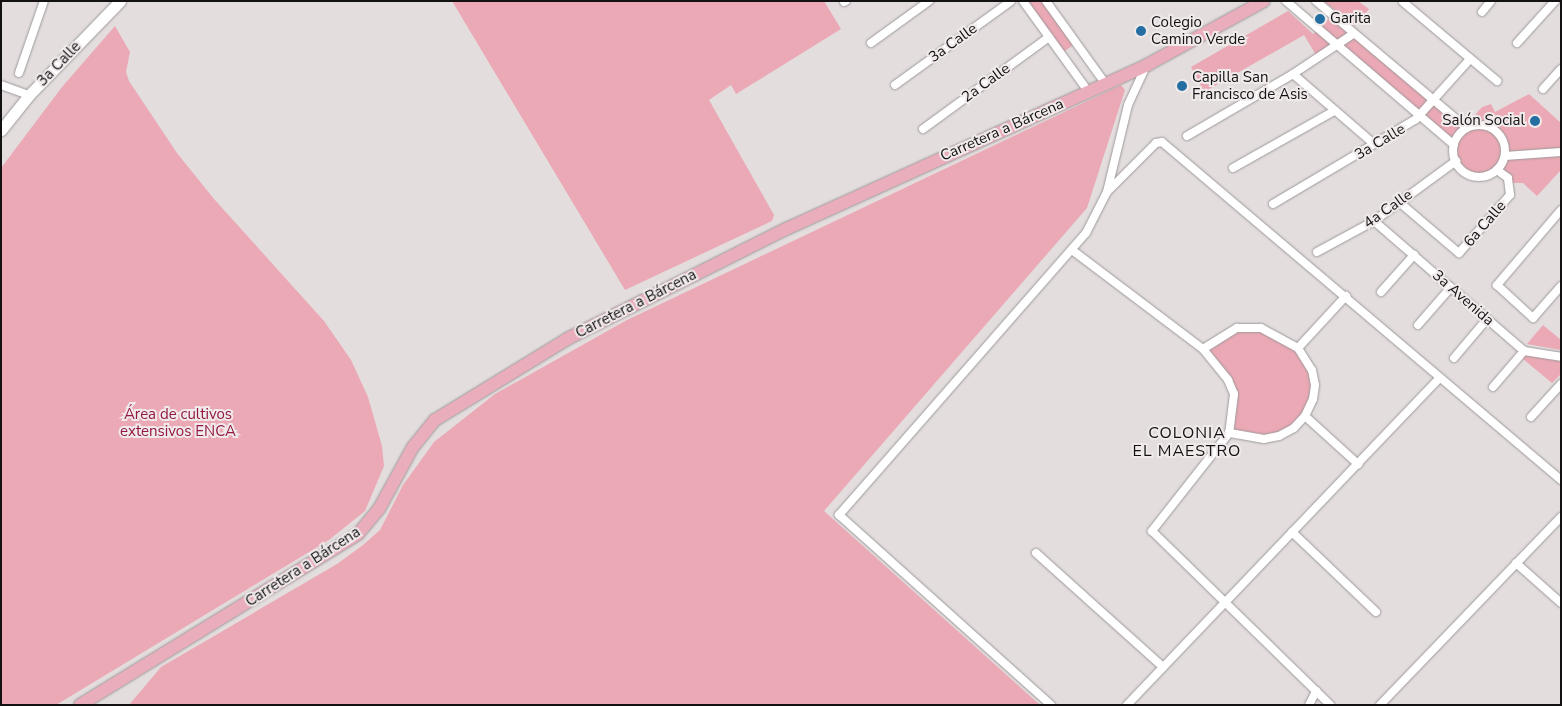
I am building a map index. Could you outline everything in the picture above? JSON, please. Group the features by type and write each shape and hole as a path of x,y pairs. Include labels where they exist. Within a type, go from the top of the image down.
{"main road":[{"name":"3a Calle","path":"1,130 29,95 120,1"},
{"name":"Carretera a Bárcena","path":"80,705 358,534 379,509 420,436 435,420 454,406 569,338 644,299 786,229 1147,65 1264,1"}],"street":[{"path":"19,73 44,1"},
{"path":"871,43 929,1"},
{"name":"3a Calle","path":"895,85 1011,1"},
{"path":"1023,1 1088,91"},
{"path":"1046,1 1105,83"},
{"path":"1286,1 1454,145 1456,162 1471,176 1485,176 1498,170 1505,156 1505,147 1498,132 1482,125 1467,128 1454,145"},
{"path":"1316,1 1467,128"},
{"path":"1482,12 1491,1"},
{"path":"1517,43 1555,1"},
{"path":"1404,2 1497,81"},
{"path":"1187,136 1293,74 1353,34"},
{"name":"2a Calle","path":"923,129 1049,37"},
{"name":"3a Calle","path":"1273,204 1421,115 1470,59"},
{"path":"1051,705 839,515 1086,233 1107,192 1128,104 1147,65"},
{"path":"1542,89 1561,68"},
{"path":"1293,74 1374,144"},
{"path":"1,85 29,95"},
{"path":"1233,168 1334,111"},
{"path":"1107,192 1156,143 1162,142 1346,296 1439,379 1561,480"},
{"path":"1505,156 1561,152"},
{"name":"4a Calle","path":"1317,252 1374,220 1456,162"},
{"name":"6a Calle","path":"1399,202 1458,253 1510,195 1508,178 1498,170"},
{"path":"1561,210 1496,285 1533,318 1561,286"},
{"name":"3a Avenida","path":"1374,220 1524,351"},
{"path":"1072,250 1203,349 1232,387 1234,412 1229,432 1152,531 1225,600 1330,705"},
{"path":"1382,292 1414,255"},
{"path":"1418,325 1451,287"},
{"path":"1298,348 1346,296"},
{"path":"1454,358 1487,319"},
{"path":"1203,349 1228,332 1248,326 1273,332 1298,348 1312,370 1315,385 1305,416 1279,436 1264,439 1229,432"},
{"path":"1493,387 1524,351 1561,357"},
{"path":"1127,705 1225,600 1439,379"},
{"path":"1531,417 1561,384"},
{"path":"1305,416 1358,464"},
{"path":"1380,705 1561,517"},
{"path":"1292,532 1376,612"},
{"path":"1036,553 1162,667"},
{"path":"1516,563 1561,603"},
{"path":"1309,705 1316,691"}],"green space":[{"path":"452,1 824,1 841,29 736,94 731,85 709,100 774,215 772,221 625,290"},
{"path":"1023,1 1046,1 1076,43 1061,54"},
{"path":"1358,1 1369,9 1355,26 1325,2"},
{"path":"1288,11 1313,34 1317,31 1331,45 1316,55 1304,35 1204,92 1191,67"},
{"path":"1332,15 1467,128 1482,125 1498,132 1505,147 1505,156 1497,170 1485,176 1465,172 1456,161 1454,145 1319,29"},
{"name":"Área de cultivos extensivos ENCA","path":"115,26 130,52 126,72 129,81 177,153 214,199 324,321 351,360 368,397 382,446 384,466 365,511 329,540 56,705 1,705 1,168 62,87"},
{"path":"1121,85 1125,90 1087,208 824,511 1040,705 129,705 161,667 337,564 363,545 380,530 403,485 434,442 495,394 627,320"},
{"path":"1529,94 1561,123 1561,150 1507,154 1498,131 1482,124 1466,126 1482,107 1491,104 1495,112"},
{"path":"1561,156 1561,170 1537,196 1523,183 1512,183 1500,170 1506,158"},
{"path":"1543,325 1561,340 1561,350 1527,344"},
{"path":"1248,326 1286,340 1312,370 1313,399 1294,428 1264,439 1229,433 1234,394 1203,349"},
{"path":"1526,354 1561,361 1561,374 1552,383 1522,358"}],"place":[{"name":"Garita","path":"1320,19"},
{"name":"Colegio Camino Verde","path":"1141,31"},
{"name":"Capilla San Francisco de Asis","path":"1182,86"},
{"name":"Salón Social","path":"1535,121"}],"district":[{"name":"COLONIA EL MAESTRO","path":"1187,442"}]}
